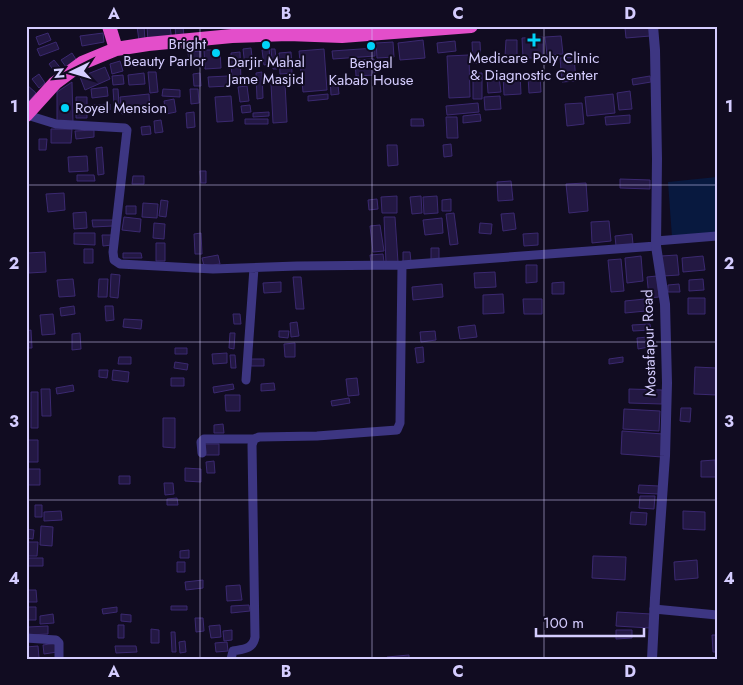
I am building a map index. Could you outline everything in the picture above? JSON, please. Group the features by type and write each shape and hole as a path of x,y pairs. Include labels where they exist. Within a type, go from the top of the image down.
{"highway":[{"path":"109,26 116,49"},
{"path":"26,115 55,83 82,64 116,49 232,36 288,34 342,36 471,26"}],"street":[{"name":"Mostafapur Road","path":"652,659 665,456 667,383 665,304 656,244 656,50 653,26"},
{"path":"26,115 56,124 125,128 127,130 114,252 114,260 120,264 213,270 402,265 656,244 717,236"},
{"path":"202,453 202,442 204,439 254,439 259,437 318,436 397,430 400,423 402,265"},
{"path":"246,380 254,268"},
{"path":"231,659 233,651 250,648 254,644 255,637 252,445 254,439"},
{"path":"654,609 717,615"},
{"path":"26,638 56,640 59,643 59,659"}],"water":[{"path":"717,177 717,233 672,237 668,182"}],"building":[{"path":"137,26 144,26 145,40 139,41"},
{"path":"147,26 170,26 172,41 148,42"},
{"path":"175,26 183,26 184,37 176,38"},
{"path":"649,26 650,36 626,38 625,28"},
{"path":"48,33 51,40 39,45 36,37"},
{"path":"103,33 104,42 82,46 80,36"},
{"path":"561,36 563,54 547,55 545,37"},
{"path":"543,37 543,58 523,58 522,38"},
{"path":"423,40 425,58 400,60 398,43"},
{"path":"506,40 517,40 517,56 505,56"},
{"path":"455,41 456,51 438,53 437,43"},
{"path":"56,42 59,49 40,56 37,49"},
{"path":"393,42 394,57 377,58 376,43"},
{"path":"472,42 480,42 481,63 473,63"},
{"path":"251,48 253,66 245,66 243,49"},
{"path":"375,48 375,56 333,59 332,51"},
{"path":"269,49 271,64 264,65 262,50"},
{"path":"271,49 275,49 277,69 273,69"},
{"path":"324,49 327,90 303,92 299,51"},
{"path":"204,50 220,50 221,68 205,69"},
{"path":"201,51 201,60 189,61 188,52"},
{"path":"240,52 241,82 232,83 231,53"},
{"path":"291,52 292,73 280,74 279,53"},
{"path":"72,53 77,61 66,67 61,60"},
{"path":"469,55 470,97 449,98 447,56"},
{"path":"574,57 576,81 562,82 560,58"},
{"path":"145,59 145,65 126,67 126,60"},
{"path":"374,59 375,75 356,76 355,60"},
{"path":"54,60 63,71 57,75 49,64"},
{"path":"120,61 123,71 112,74 110,64"},
{"path":"105,67 110,79 85,90 80,77"},
{"path":"148,72 156,72 158,92 150,93"},
{"path":"262,72 263,98 257,99 256,73"},
{"path":"144,73 145,84 129,85 128,75"},
{"path":"200,73 201,86 194,86 193,74"},
{"path":"473,73 482,73 482,99 473,99"},
{"path":"520,73 521,94 504,95 503,74"},
{"path":"39,74 45,83 39,88 32,79"},
{"path":"123,75 124,84 113,85 112,76"},
{"path":"540,75 541,92 529,93 528,76"},
{"path":"228,76 229,86 209,87 208,77"},
{"path":"650,76 651,82 633,85 632,79"},
{"path":"330,77 337,77 339,94 331,95"},
{"path":"499,77 501,92 488,93 487,78"},
{"name":"Royel Mension","path":"72,82 73,123 57,124 57,92"},
{"path":"285,83 287,122 273,123 271,84"},
{"path":"26,84 36,93 29,101 26,99"},
{"path":"247,86 249,101 240,102 238,87"},
{"path":"107,87 108,96 92,98 91,89"},
{"path":"113,89 118,89 119,104 114,104"},
{"path":"163,89 180,90 180,97 162,96"},
{"path":"190,89 198,89 199,103 191,104"},
{"path":"630,91 632,109 619,110 617,93"},
{"path":"149,94 150,111 122,114 120,97"},
{"path":"328,94 328,99 308,101 308,96"},
{"path":"613,94 615,113 587,116 585,97"},
{"path":"231,96 233,121 217,122 215,97"},
{"path":"500,96 501,109 485,110 484,97"},
{"path":"76,97 87,97 87,118 76,118"},
{"path":"174,99 176,112 166,114 164,101"},
{"path":"478,103 479,112 447,115 446,106"},
{"path":"582,103 584,124 567,126 565,104"},
{"path":"110,104 110,110 95,111 94,105"},
{"path":"250,105 251,112 242,113 241,106"},
{"path":"194,112 195,127 187,128 186,113"},
{"path":"269,112 269,116 253,117 253,113"},
{"path":"480,114 481,121 463,123 463,116"},
{"path":"630,115 630,123 606,125 605,117"},
{"path":"446,117 457,117 458,138 447,138"},
{"path":"245,119 268,119 268,124 245,124"},
{"path":"411,119 423,119 424,126 411,126"},
{"path":"161,120 163,132 155,133 154,121"},
{"path":"150,126 151,134 142,135 141,127"},
{"path":"51,129 72,129 71,143 51,143"},
{"path":"94,130 94,137 76,139 75,131"},
{"path":"39,139 47,139 46,150 39,150"},
{"path":"451,144 452,156 444,157 443,145"},
{"path":"387,145 397,145 398,165 388,166"},
{"path":"102,147 104,174 98,175 96,148"},
{"path":"87,156 88,171 69,172 68,157"},
{"path":"200,171 206,171 206,183 201,183"},
{"path":"77,175 94,175 95,181 77,181"},
{"path":"133,176 144,176 144,184 132,184"},
{"path":"620,179 650,180 650,189 620,188"},
{"path":"511,181 513,200 498,201 497,182"},
{"path":"586,183 588,211 569,213 566,184"},
{"path":"64,193 65,210 48,212 46,194"},
{"path":"397,196 397,213 382,213 381,197"},
{"path":"421,196 422,213 412,214 410,197"},
{"path":"437,196 438,213 424,214 423,197"},
{"path":"377,199 378,209 369,210 368,200"},
{"path":"451,199 451,211 442,211 442,200"},
{"path":"161,200 168,201 166,217 159,216"},
{"path":"143,203 158,204 157,218 142,217"},
{"path":"126,206 136,206 136,214 126,214"},
{"path":"86,212 87,228 74,229 73,213"},
{"path":"454,213 458,244 450,245 446,214"},
{"path":"514,213 516,229 503,231 501,214"},
{"path":"124,217 141,219 140,232 122,230"},
{"path":"384,217 395,217 398,262 386,263"},
{"path":"442,218 443,233 425,235 423,220"},
{"path":"92,220 113,220 113,226 93,227"},
{"path":"609,221 611,241 592,243 591,222"},
{"path":"154,223 165,224 164,239 153,238"},
{"path":"480,223 492,224 491,234 479,233"},
{"path":"380,225 384,251 373,252 370,226"},
{"path":"74,233 95,233 95,245 74,244"},
{"path":"201,233 202,254 195,254 194,234"},
{"path":"538,233 538,245 524,246 523,234"},
{"path":"632,234 633,244 616,246 615,236"},
{"path":"102,235 112,235 112,245 103,246"},
{"path":"156,243 165,243 165,261 156,261"},
{"path":"431,248 439,248 439,262 431,262"},
{"path":"84,249 93,249 93,263 84,263"},
{"path":"45,252 46,272 29,273 28,253"},
{"path":"403,252 410,252 411,262 403,262"},
{"path":"123,253 141,253 142,258 123,258"},
{"path":"383,254 384,262 371,263 370,255"},
{"path":"218,255 220,264 204,266 202,258"},
{"path":"677,255 679,275 663,276 661,256"},
{"path":"641,256 643,281 627,283 625,258"},
{"path":"703,256 705,270 683,272 682,258"},
{"path":"621,259 624,291 611,292 608,260"},
{"path":"526,265 537,265 537,282 526,283"},
{"path":"495,272 496,287 475,288 474,273"},
{"path":"111,274 120,275 118,298 110,297"},
{"path":"657,276 659,297 649,298 647,277"},
{"path":"293,277 301,277 304,309 296,309"},
{"path":"73,279 75,296 59,297 57,280"},
{"path":"99,279 108,279 107,297 98,297"},
{"path":"703,279 704,290 689,291 689,280"},
{"path":"281,282 281,292 264,293 263,283"},
{"path":"564,282 564,294 552,294 552,283"},
{"path":"442,284 443,297 413,300 412,287"},
{"path":"679,284 680,292 668,292 668,285"},
{"path":"503,294 504,313 483,314 483,295"},
{"path":"688,298 705,298 705,314 688,314"},
{"path":"523,299 542,299 542,314 524,314"},
{"path":"645,299 646,311 625,313 625,301"},
{"path":"74,306 75,314 61,316 60,308"},
{"path":"105,306 113,306 114,320 106,321"},
{"path":"53,314 55,334 42,335 40,315"},
{"path":"233,314 240,314 241,324 234,324"},
{"path":"124,319 142,320 141,329 123,327"},
{"path":"297,322 299,336 291,337 290,323"},
{"path":"650,324 651,330 633,331 632,325"},
{"path":"475,325 477,337 460,339 458,327"},
{"path":"31,330 32,348 26,348 26,331"},
{"path":"279,331 289,331 288,338 279,337"},
{"path":"435,331 436,340 421,342 420,332"},
{"path":"80,333 81,349 72,350 72,334"},
{"path":"230,333 235,333 234,349 229,348"},
{"path":"648,337 649,347 638,349 637,338"},
{"path":"295,343 295,357 285,357 284,344"},
{"path":"423,347 424,362 417,363 415,348"},
{"path":"175,348 187,348 187,354 175,354"},
{"path":"227,353 227,363 213,364 212,354"},
{"path":"230,355 235,355 236,368 231,368"},
{"path":"119,357 131,357 131,364 118,364"},
{"path":"623,357 623,362 609,364 609,359"},
{"path":"251,359 264,359 264,366 251,366"},
{"path":"175,362 188,364 187,370 174,368"},
{"path":"695,367 717,368 717,395 694,394"},
{"path":"99,370 108,370 107,378 99,377"},
{"path":"113,370 129,372 128,382 112,380"},
{"path":"171,378 184,378 184,386 171,386"},
{"path":"357,378 359,395 348,396 346,379"},
{"path":"274,383 275,390 261,391 261,384"},
{"path":"233,384 234,389 214,393 213,387"},
{"path":"73,385 74,391 57,394 56,388"},
{"path":"41,389 50,389 51,416 42,416"},
{"path":"629,389 662,390 662,404 629,403"},
{"path":"31,392 38,392 38,428 31,428"},
{"path":"225,395 240,395 240,411 226,411"},
{"path":"349,398 350,403 332,406 331,401"},
{"path":"681,408 691,408 690,422 680,421"},
{"path":"624,409 660,411 659,431 623,429"},
{"path":"163,418 175,418 175,448 163,447"},
{"path":"223,424 224,433 214,433 214,425"},
{"path":"622,431 663,434 662,457 621,454"},
{"path":"26,440 38,440 38,462 27,462"},
{"path":"205,444 219,444 219,455 205,455"},
{"path":"715,460 716,477 701,477 701,461"},
{"path":"214,461 215,473 207,473 206,462"},
{"path":"185,468 201,469 201,482 185,481"},
{"path":"27,469 40,469 40,485 27,485"},
{"path":"119,476 130,476 130,484 119,484"},
{"path":"164,483 173,483 174,494 165,495"},
{"path":"639,485 659,486 659,494 638,493"},
{"path":"640,496 655,496 654,509 639,508"},
{"path":"177,498 178,505 167,505 167,499"},
{"path":"35,505 42,505 42,517 35,517"},
{"path":"61,511 62,520 44,521 44,512"},
{"path":"683,511 705,512 705,530 683,529"},
{"path":"631,512 647,513 646,525 630,524"},
{"path":"41,526 53,527 52,546 40,545"},
{"path":"26,529 34,530 33,539 26,538"},
{"path":"26,542 38,542 37,556 26,556"},
{"path":"189,550 189,558 180,558 180,551"},
{"path":"593,556 626,557 625,580 592,578"},
{"path":"26,558 43,558 43,566 26,566"},
{"path":"697,560 698,578 675,580 674,562"},
{"path":"177,562 185,562 185,572 177,572"},
{"path":"203,580 203,588 186,590 185,582"},
{"path":"240,585 242,600 227,601 226,586"},
{"path":"26,590 36,590 37,602 26,602"},
{"path":"249,605 250,611 231,613 231,606"},
{"path":"171,606 187,606 187,610 171,610"},
{"path":"26,607 36,607 36,620 26,620"},
{"path":"117,607 117,612 103,614 102,609"},
{"path":"617,612 651,614 650,628 616,626"},
{"path":"53,614 54,623 40,624 40,616"},
{"path":"121,614 131,615 131,622 121,621"},
{"path":"195,618 203,618 204,631 196,632"},
{"path":"118,625 124,625 124,638 118,638"},
{"path":"220,625 221,637 211,638 209,626"},
{"path":"48,626 48,634 29,635 28,627"},
{"path":"151,629 159,630 159,643 151,643"},
{"path":"232,630 232,640 224,641 223,631"},
{"path":"616,630 632,630 632,638 616,639"},
{"path":"171,632 175,632 176,652 172,652"},
{"path":"712,635 717,635 717,652 713,652"},
{"path":"185,641 186,652 180,653 179,642"},
{"path":"227,642 228,651 216,652 215,643"},
{"path":"56,643 57,652 44,654 43,645"},
{"path":"38,646 39,658 27,659 26,647"},
{"path":"115,646 136,646 137,652 116,653"},
{"path":"409,655 409,659 387,659 387,657"}],"place":[{"name":"Medicare Poly Clinic & Diagnostic Center","path":"534,40"},
{"name":"Darjir Mahal Jame Masjid","path":"266,45"},
{"name":"Bengal Kabab House","path":"371,46"},
{"name":"Bright Beauty Parlor","path":"216,53"},
{"name":"Royel Mension","path":"65,108"}]}
